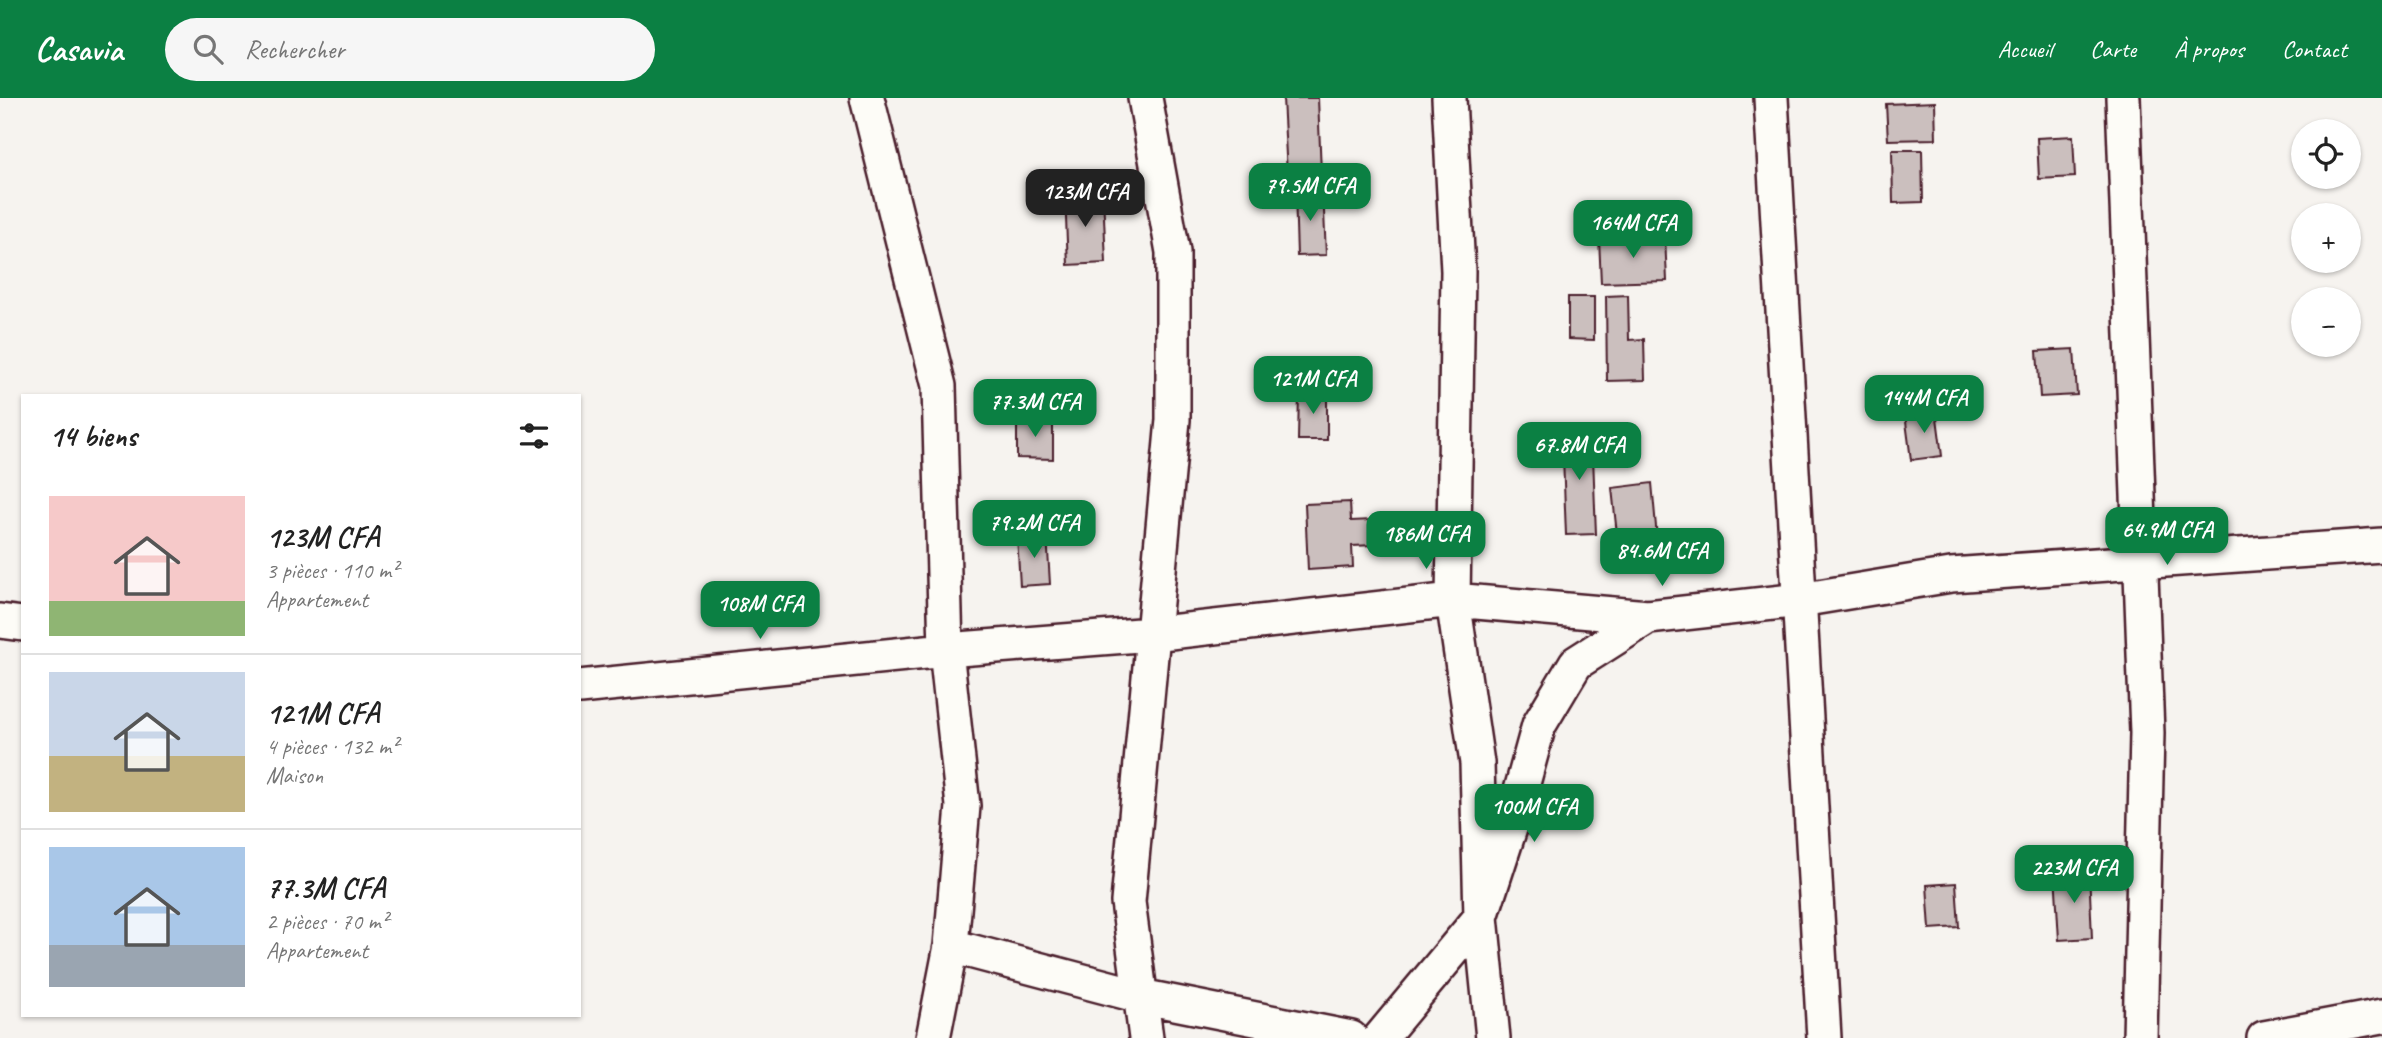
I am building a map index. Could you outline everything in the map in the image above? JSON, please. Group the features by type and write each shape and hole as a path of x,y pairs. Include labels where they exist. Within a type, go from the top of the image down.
{"street":[{"path":"867,98 939,387 946,650 963,806 951,946 933,1038"},
{"path":"1145,98 1173,252 1173,420 1128,902 1146,1038"},
{"path":"1449,98 1458,271 1452,600 1477,762 1481,917 1493,1038"},
{"path":"1771,98 1824,1038"},
{"path":"2123,98 2147,733 2140,1038"},
{"path":"581,687 946,650 1152,634 1452,600 1648,617 1800,600 1951,575 2382,545"},
{"path":"1380,1038 1481,917 1514,816 1539,726 1576,663 1648,617"},
{"path":"0,621 21,624"},
{"path":"951,946 1140,996 1351,1038"},
{"path":"2264,1038 2382,1016"}],"building":[{"path":"1283,98 1318,98 1321,173 1287,175"},
{"path":"1935,102 1936,139 1888,140 1886,104"},
{"path":"2073,136 2075,177 2039,179 2037,138"},
{"path":"1892,150 1922,150 1923,202 1893,203"},
{"path":"1323,190 1326,255 1297,256 1295,191"},
{"path":"1103,194 1106,263 1068,265 1065,195"},
{"path":"1665,236 1667,281 1601,283 1599,238"},
{"path":"1628,295 1629,340 1644,339 1645,380 1607,381 1606,296"},
{"path":"1568,297 1594,297 1594,340 1568,339"},
{"path":"2074,349 2077,395 2040,397 2037,351"},
{"path":"1299,391 1327,391 1327,440 1298,440"},
{"path":"1936,410 1942,456 1911,460 1905,414"},
{"path":"1017,419 1053,419 1053,459 1017,458"},
{"path":"1592,430 1596,534 1566,535 1562,431"},
{"path":"1652,483 1658,549 1619,553 1612,488"},
{"path":"1350,502 1351,521 1372,520 1374,545 1352,546 1353,567 1308,570 1305,504"},
{"path":"1047,534 1050,584 1020,586 1017,536"},
{"path":"2089,870 2092,938 2059,940 2055,872"},
{"path":"1956,883 1959,927 1930,929 1927,885"}]}
